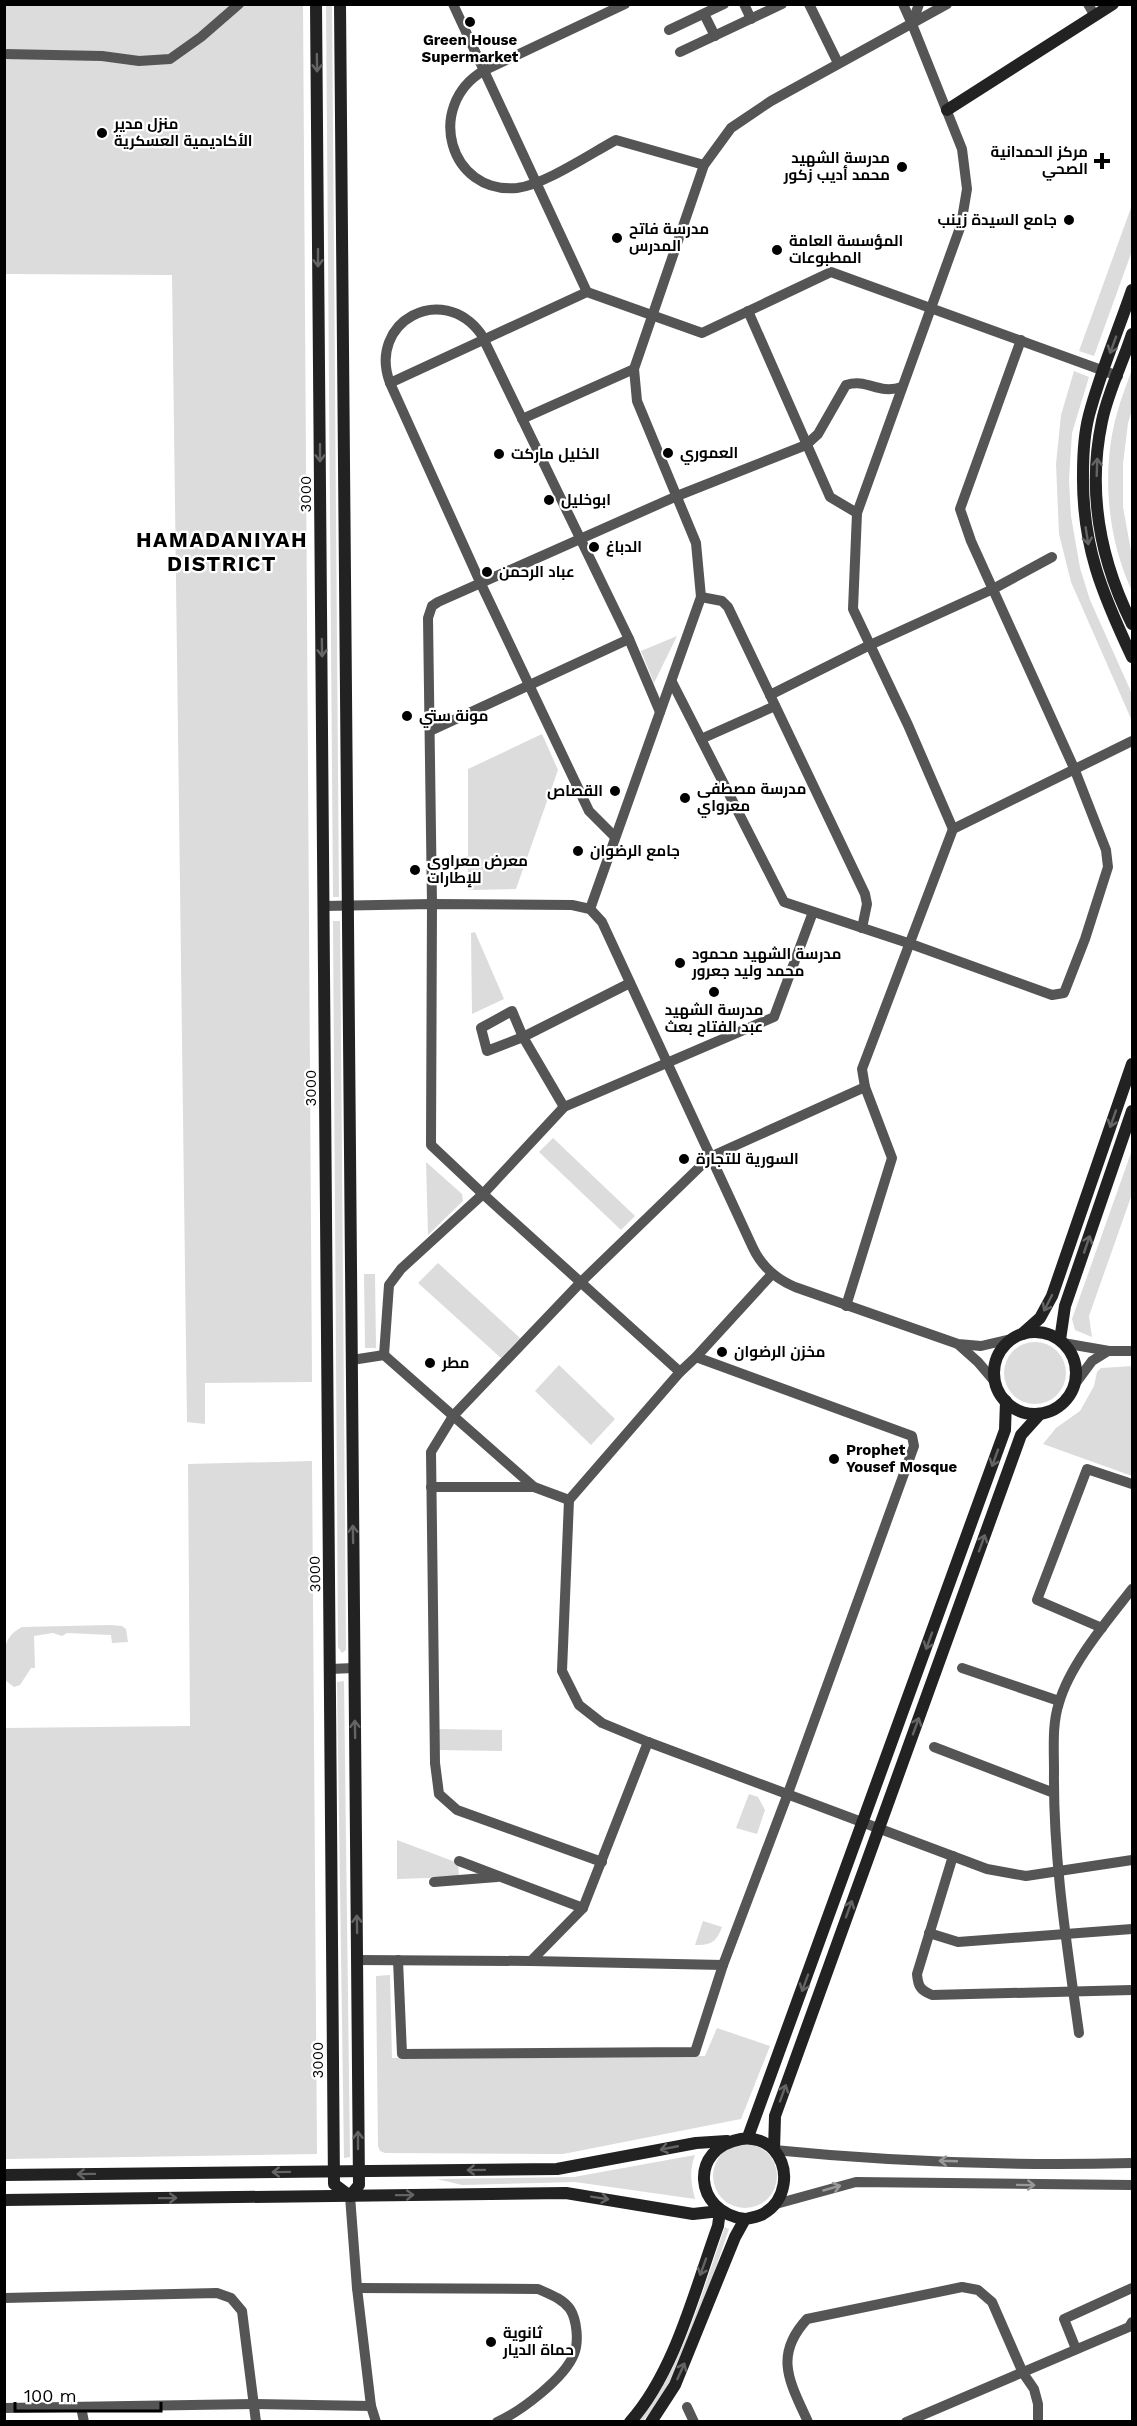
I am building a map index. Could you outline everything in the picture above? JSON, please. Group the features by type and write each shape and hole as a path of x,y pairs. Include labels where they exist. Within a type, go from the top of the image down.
{"street":[{"path":"4,54 102,56 139,62 170,59 201,37 239,4"},
{"name":"3000","path":"316,4 334,2184 350,2196"},
{"path":"340,4 359,2171 359,2185 350,2196 357,2288 371,2406 376,2421"},
{"path":"453,4 587,292 702,333 831,272 1118,376"},
{"path":"625,4 483,71 462,89 453,106 450,134 455,153 473,175 490,184 508,188 536,183 616,140 704,165"},
{"path":"669,30 724,4"},
{"path":"744,4 751,19"},
{"path":"680,52 782,4"},
{"path":"809,4 838,63"},
{"path":"903,4 962,149 967,189 961,225 857,513 853,609 908,725 953,829"},
{"path":"912,24 919,4"},
{"path":"590,909 701,597 696,543 637,401 634,369 704,165 731,129 771,101 947,4"},
{"path":"1088,4 1095,16"},
{"path":"947,110 1113,4"},
{"path":"704,14 715,36"},
{"path":"1132,290 1088,416 1083,456 1083,497 1087,537 1096,573 1132,657"},
{"path":"390,383 587,292"},
{"path":"615,837 589,811 481,584 390,383 386,367 389,342 397,328 416,313 440,309 456,313 470,321 484,341 629,639 660,712"},
{"path":"748,311 830,497 857,513"},
{"path":"1132,334 1102,419 1095,495 1099,534 1108,568 1132,624"},
{"path":"672,682 784,902 911,944 1052,995 1064,993 1085,939 1108,867 1106,850 1074,768 971,541 960,509 1021,340"},
{"path":"522,419 634,369"},
{"path":"680,1372 431,1145 432,904 428,618 432,606 676,496 807,445 818,434 846,385 858,381 889,391 902,387"},
{"path":"770,695 870,645 993,589 1052,557"},
{"path":"701,597 722,601 728,607 865,894 867,904 862,928"},
{"path":"430,731 629,639"},
{"path":"701,739 775,705"},
{"path":"846,1306 892,1158 865,1088 862,1070 953,829 1132,741"},
{"path":"324,906 572,905 590,909 602,922 756,1255 772,1274 787,1284 958,1344 981,1346 1016,1336 1042,1332 1062,1342 1109,1351 1132,1351"},
{"path":"384,1355 389,1285 401,1269 483,1194 564,1107 774,1017 813,912"},
{"path":"564,1107 523,1037 630,983"},
{"path":"995,1382 996,1358 1002,1348 1040,1318 1052,1296 1132,1064"},
{"path":"602,1862 457,1810 439,1794 435,1764 431,1452 453,1416 581,1282 710,1157 865,1088"},
{"path":"1075,1384 1075,1362 1062,1342 1065,1306 1132,1111"},
{"path":"772,1274 696,1358 680,1372 569,1500 562,1671 579,1705 602,1723 648,1742 987,1869 1026,1875 1132,1860"},
{"path":"958,1344 995,1382 1006,1401 1021,1411 1040,1413 1062,1404 1092,1361 1109,1351"},
{"path":"352,1360 384,1355"},
{"path":"384,1355 534,1487"},
{"path":"398,1960 402,2054 695,2052 723,1965 788,1796 914,1446 912,1436 696,1358"},
{"path":"748,2138 1005,1430 1006,1401"},
{"path":"774,2150 775,2116 879,1827 1021,1436 1040,1413"},
{"path":"1102,1628 1037,1600 1087,1469 1132,1484"},
{"path":"430,1487 534,1487 569,1500"},
{"path":"1079,2033 1057,1872 1054,1793 1055,1720 1059,1701 1075,1670 1102,1628 1132,1589"},
{"path":"330,1669 354,1668"},
{"path":"962,1668 1059,1701"},
{"path":"531,1961 583,1908 648,1742"},
{"path":"934,1747 1054,1793"},
{"path":"953,1856 917,1974 918,1984 922,1991 932,1995 1132,1990"},
{"path":"459,1861 583,1908"},
{"path":"434,1882 502,1877"},
{"path":"929,1933 958,1942 1132,1929"},
{"path":"357,1960 723,1965"},
{"path":"4,2175 557,2169 696,2143 748,2138 762,2141 774,2150 783,2167 784,2187 776,2204"},
{"path":"727,2141 714,2151 705,2166 704,2183 709,2199 720,2211 732,2217 746,2219 762,2215 776,2204 856,2182 1132,2185"},
{"path":"774,2150 844,2157 1042,2165 1132,2163"},
{"path":"4,2200 566,2193 693,2214 720,2211"},
{"path":"630,2421 641,2409 661,2377 718,2226 720,2211"},
{"path":"651,2421 675,2385 735,2237 746,2219"},
{"path":"808,2421 790,2381 786,2365 789,2347 797,2330 807,2319 962,2287 978,2290 992,2302 1023,2373 1034,2389 1038,2404 1038,2421"},
{"path":"357,2288 538,2289 558,2298 570,2309 577,2328 575,2354 564,2370 537,2396 508,2417 497,2421"},
{"path":"1076,2349 1064,2319 1132,2288"},
{"path":"4,2298 217,2293 231,2298 242,2311 256,2421"},
{"path":"906,2421 1129,2327 1132,2322"},
{"path":"4,2408 254,2404 371,2406"},
{"path":"81,2407 84,2421"},
{"path":"687,2407 694,2421"}],"shaded area":[{"path":"4,5 303,5 312,1382 205,1383 205,1424 187,1422 172,275 5,274"},
{"path":"326,5 332,5 339,897 333,897"},
{"path":"1132,205 1132,251 1094,356 1079,351"},
{"path":"1132,369 1132,410 1128,423 1123,464 1123,507 1132,556 1132,591 1117,549 1112,526 1108,480 1112,435"},
{"path":"1074,371 1089,377 1072,433 1069,480 1071,516 1080,568 1090,600 1132,694 1132,721 1071,582 1059,534 1056,464 1061,415"},
{"path":"677,636 654,683 641,651"},
{"path":"542,734 558,770 516,889 468,890 468,769"},
{"path":"333,921 340,921 346,1650 342,1653 338,1647"},
{"path":"475,932 504,999 472,1014 471,933"},
{"path":"553,1138 635,1216 621,1230 539,1152"},
{"path":"1132,1150 1132,1194 1089,1316 1092,1337 1075,1330 1072,1319"},
{"path":"426,1162 462,1194 463,1201 428,1235"},
{"path":"438,1263 520,1338 501,1358 418,1283"},
{"path":"364,1274 375,1274 376,1348 365,1348"},
{"path":"1035,1342 1052,1347 1057,1351 1061,1356 1066,1373 1061,1390 1057,1395 1052,1399 1035,1404 1018,1399 1013,1395 1009,1390 1004,1373 1009,1356 1013,1351 1018,1347"},
{"path":"559,1365 615,1419 591,1445 535,1391"},
{"path":"1132,1366 1132,1476 1043,1444 1056,1428 1080,1411 1094,1386 1097,1372 1101,1368"},
{"path":"312,1461 317,2154 5,2159 5,1728 190,1726 188,1464"},
{"path":"122,1626 126,1629 128,1642 112,1643 111,1635 67,1633 62,1636 53,1633 34,1636 35,1668 31,1668 20,1685 14,1687 5,1680 5,1649 10,1637 22,1627"},
{"path":"344,1681 350,2157 344,2158 337,1682"},
{"path":"438,1729 502,1730 502,1751 438,1750"},
{"path":"749,1794 758,1797 765,1810 757,1834 736,1828"},
{"path":"397,1840 458,1863 459,1877 397,1879"},
{"path":"703,1921 722,1927 713,1942 695,1945"},
{"path":"390,1975 392,2058 705,2056 717,2028 770,2046 741,2119 563,2154 385,2153 380,2151 378,2146 376,1976"},
{"path":"739,2144 751,2144 768,2153 775,2164 777,2176 775,2188 768,2199 751,2208 739,2208 727,2203 718,2194 713,2182 713,2170 718,2158 727,2149"},
{"path":"695,2155 691,2177 695,2199 575,2182 462,2185 437,2179 574,2177"},
{"path":"725,2227 729,2229 684,2355 658,2401 643,2421 638,2422 667,2379 679,2354"}],"place":[{"name":"Green House Supermarket","path":"470,22"},
{"name":"منزل مدير الأكاديمية العسكرية","path":"102,133"},
{"name":"مركز الحمدانية الصحي","path":"1102,161"},
{"name":"مدرسة الشهيد محمد أديب زكور","path":"902,167"},
{"name":"جامع السيدة زينب","path":"1069,220"},
{"name":"مدرسة فاتح المدرس","path":"617,238"},
{"name":"المؤسسة العامة المطبوعات","path":"777,250"},
{"name":"العموري","path":"668,453"},
{"name":"الخليل ماركت","path":"499,454"},
{"name":"ابوخليل","path":"549,500"},
{"name":"الدباغ","path":"594,547"},
{"name":"عباد الرحمن","path":"487,572"},
{"name":"مونة ستي","path":"407,716"},
{"name":"القصاص","path":"615,791"},
{"name":"مدرسة مصطفى معرواي","path":"685,798"},
{"name":"جامع الرضوان","path":"578,851"},
{"name":"معرض معراوي للإطارات","path":"415,870"},
{"name":"مدرسة الشهيد محمود محمد وليد جعرور","path":"680,963"},
{"name":"مدرسة الشهيد عبد الفتاح بعث","path":"714,992"},
{"name":"السورية للتجارة","path":"684,1159"},
{"name":"مخزن الرضوان","path":"722,1352"},
{"name":"مطر","path":"430,1363"},
{"name":"Prophet Yousef Mosque","path":"834,1459"},
{"name":"ثانوية حماة الديار","path":"491,2342"}],"district":[{"name":"HAMADANIYAH DISTRICT","path":"222,552"}]}
